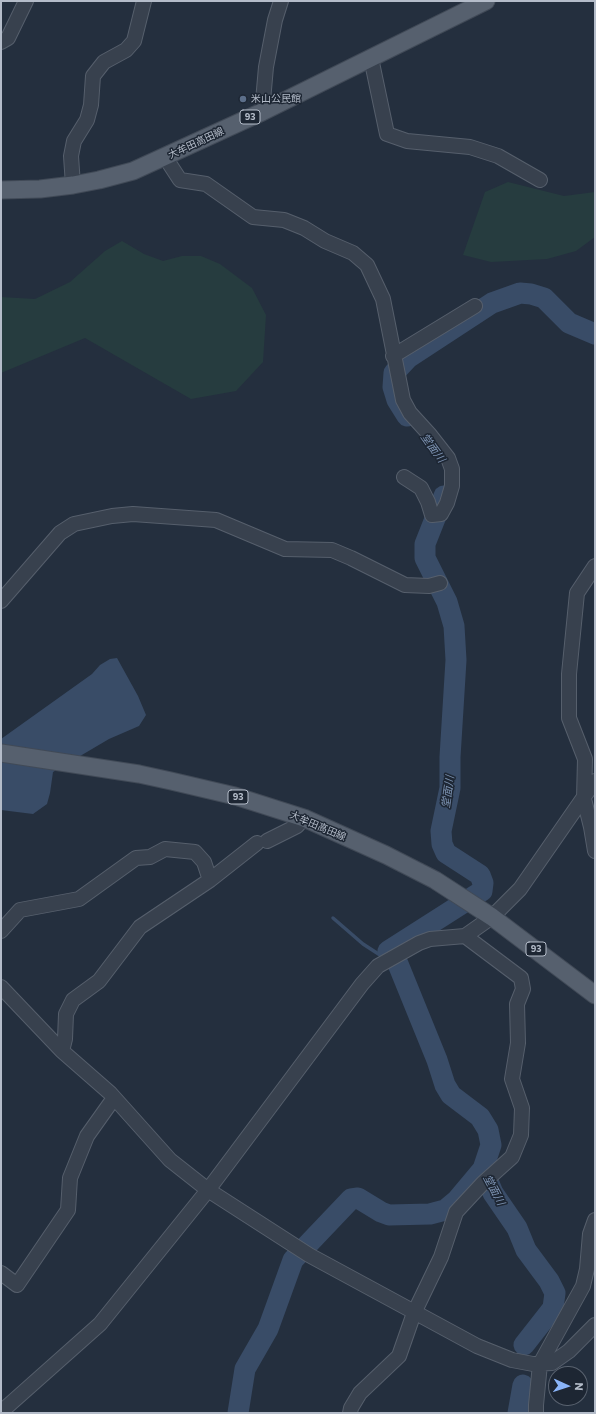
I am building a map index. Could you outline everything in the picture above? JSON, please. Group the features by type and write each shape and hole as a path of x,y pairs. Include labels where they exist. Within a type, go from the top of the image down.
{"main road":[{"name":"大牟田高田線","path":"1,190 40,189 73,185 133,171 262,112 477,3"},
{"name":"大牟田高田線","path":"1,753 158,778 235,796 304,818 435,880 492,917 595,995"}],"street":[{"path":"1,42 8,38 26,1"},
{"path":"73,185 71,156 74,141 87,120 92,105 93,76 104,62 126,50 134,41 144,1"},
{"path":"262,112 266,67 280,1"},
{"path":"371,58 387,134 407,141 470,147 498,156 540,180"},
{"path":"165,157 180,180 206,184 253,217 284,220 304,228 325,241 353,253 367,265 383,299 393,356 404,400 410,413 448,458 452,469 452,486 447,503 441,514 432,515 428,502 421,488 404,477"},
{"path":"393,356 475,306"},
{"path":"1,601 64,530 74,524 112,516 133,514 216,520 285,548 332,550 406,585 429,586 440,583"},
{"path":"595,566 577,594 569,674 569,718 585,759 584,799 592,827 595,851"},
{"path":"1,1412 100,1324 208,1190 362,984 378,966 418,943 430,939 465,936 492,917 520,889 541,860 555,836 584,799 595,780"},
{"path":"62,1051 65,1039 66,1014 73,1000 99,981 140,926 210,880 262,842 297,826 304,818"},
{"path":"1,931 20,910 79,899 136,858 150,857 165,849 195,852 204,862 210,880"},
{"path":"350,1413 351,1408 360,1393 399,1356 414,1313 441,1257 456,1212 483,1183 512,1157 521,1134 522,1108 512,1079 518,1043 517,1004 523,989 521,978 465,936"},
{"path":"1,988 62,1051 114,1098 170,1160 208,1190 309,1255 477,1346 512,1360 540,1364 552,1363 569,1351 595,1325"},
{"path":"1,1273 17,1285 68,1210 70,1178 87,1136 114,1098"},
{"path":"536,1413 540,1364 583,1286 587,1268 590,1234 595,1220"}],"green space":[{"path":"508,182 564,196 595,192 595,237 576,251 547,259 491,262 463,255 485,192"},
{"path":"122,241 144,254 163,261 182,256 201,256 220,264 252,288 266,315 263,362 236,391 191,399 85,338 1,373 1,297 35,299 70,282 105,251"}],"water":[{"path":"117,658 138,696 146,715 139,726 109,739 53,772 47,804 33,814 1,810 1,739 92,674 100,665 110,659"}],"waterway":[{"name":"堂面川","path":"407,416 397,400 393,387 394,373 408,358 492,303 520,293 531,294 544,298 569,323 595,334"},
{"name":"堂面川","path":"444,496 425,544 425,558 447,602 454,626 456,660 450,757 450,788 441,831 442,844 446,853 480,875 483,883 482,891 388,951 398,964 437,1060 445,1085 451,1095 480,1117 488,1130 491,1145 483,1169 493,1193 517,1228 526,1250 549,1281 555,1293 553,1308 524,1345"},
{"path":"333,918 363,944 380,955 388,951"},
{"path":"238,1413 245,1369 268,1329 293,1260 351,1199 358,1198 381,1212 389,1215 430,1214 445,1210 457,1200 483,1169"},
{"name":"堂面川","path":"518,1413 523,1385"}],"place":[{"name":"米山公民館","path":"243,99"}]}
